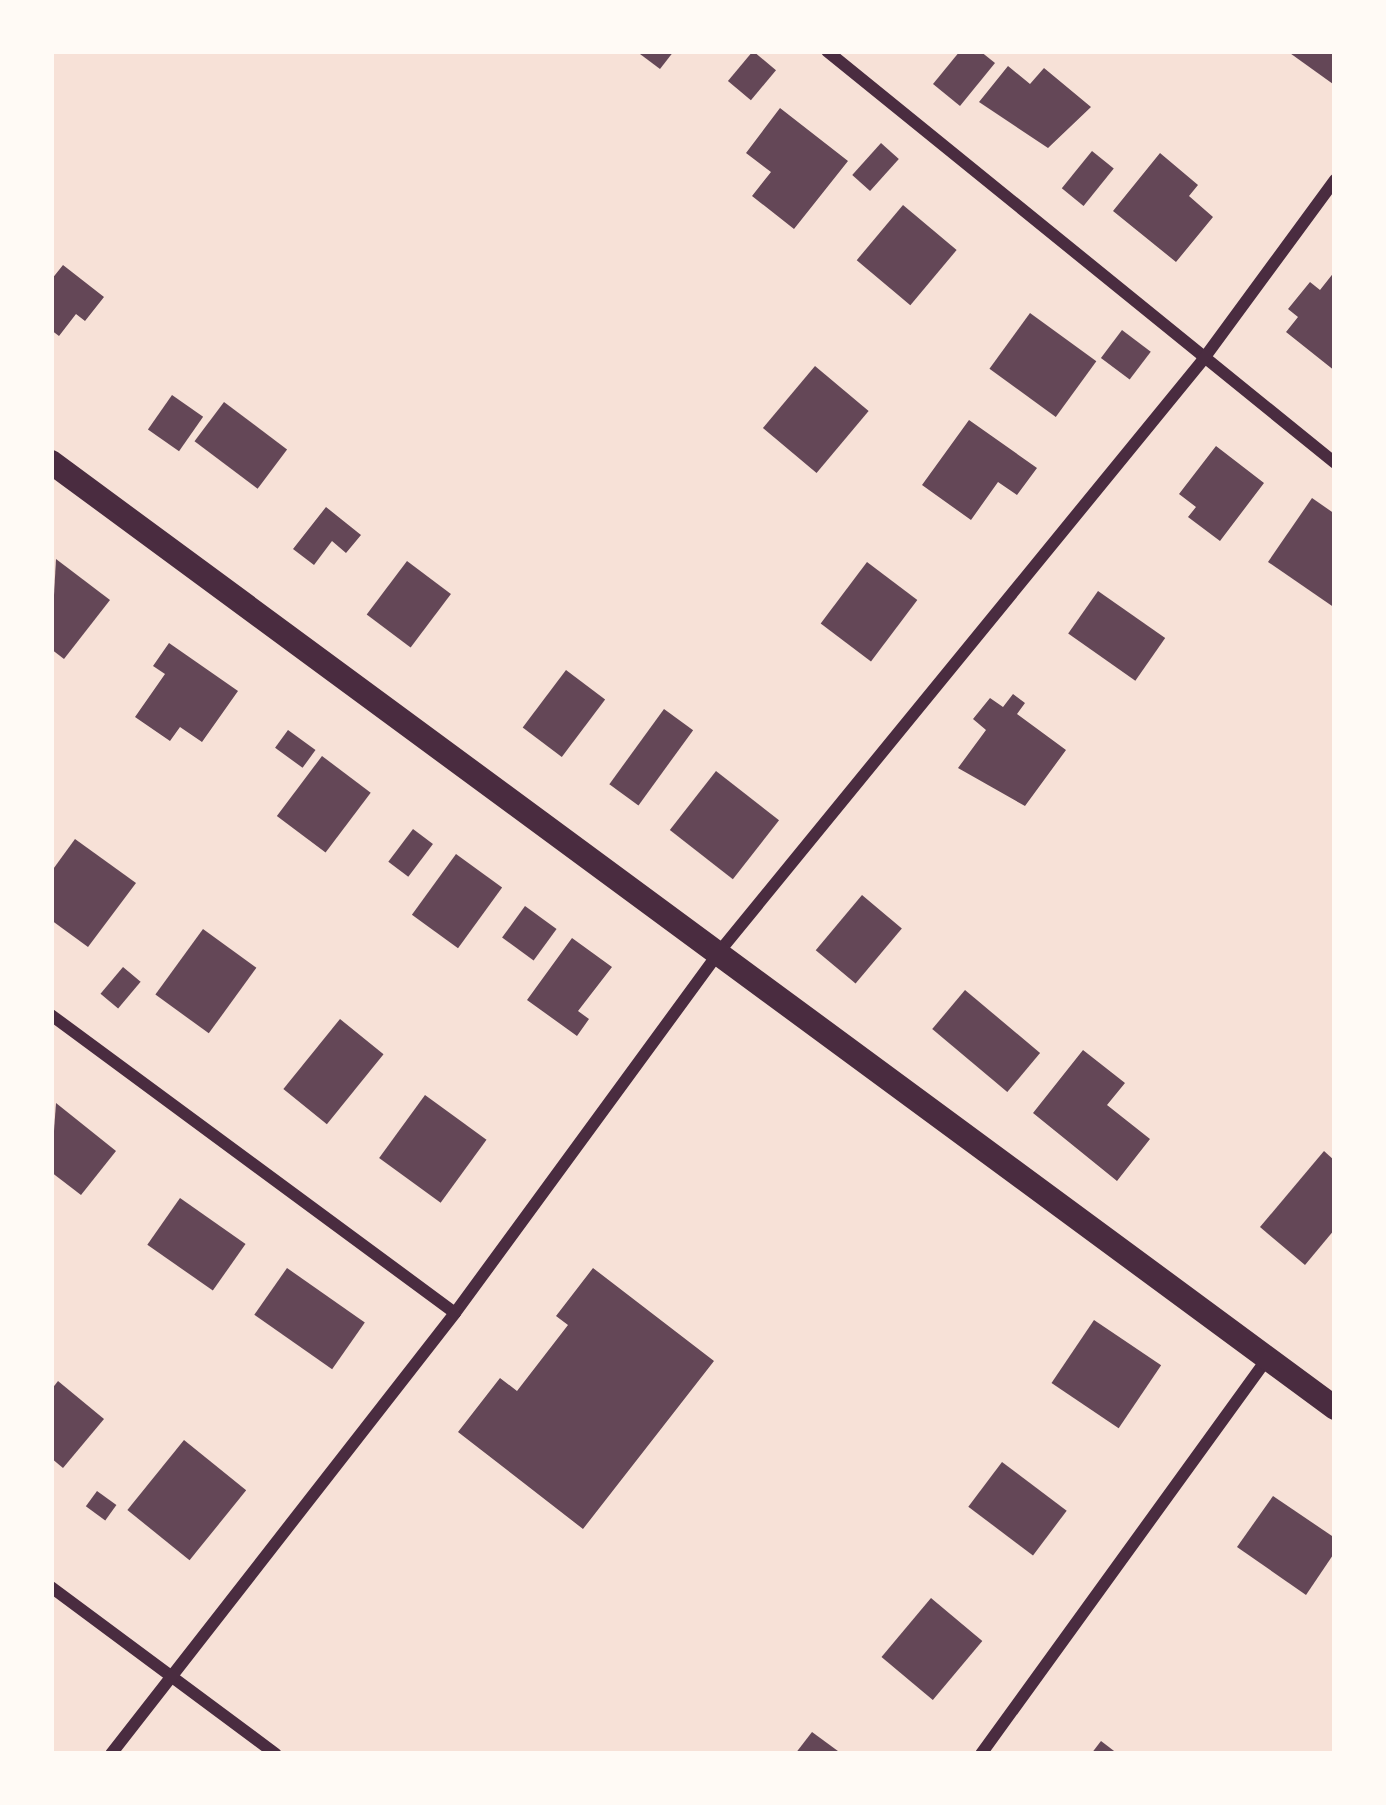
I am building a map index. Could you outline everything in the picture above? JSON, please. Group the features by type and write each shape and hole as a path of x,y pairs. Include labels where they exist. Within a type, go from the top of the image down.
{"main road":[{"path":"51,462 1335,1408"}],"street":[{"path":"826,51 1202,361 1335,463"},
{"path":"111,1754 455,1313 719,952 1202,361 1335,180"},
{"path":"51,1015 455,1313"},
{"path":"981,1754 1268,1357"},
{"path":"51,1587 276,1754"}],"building":[{"path":"636,51 674,51 660,69"},
{"path":"753,51 776,70 751,100 728,81"},
{"path":"960,51 980,51 995,63 960,106 933,84"},
{"path":"1287,51 1335,51 1333,84"},
{"path":"1008,66 1030,84 1044,68 1091,107 1048,148 979,102"},
{"path":"780,108 848,161 794,229 752,196 771,172 746,153"},
{"path":"881,143 899,159 870,191 852,175"},
{"path":"1092,151 1114,169 1084,206 1062,188"},
{"path":"1160,153 1198,185 1189,196 1213,217 1176,262 1113,211"},
{"path":"903,205 957,250 910,305 857,260"},
{"path":"63,265 104,297 85,321 76,314 59,336 51,330 51,280"},
{"path":"1335,271 1335,371 1286,332 1298,317 1288,309 1310,282 1320,290"},
{"path":"1030,313 1096,361 1056,417 989,369"},
{"path":"1122,330 1151,352 1130,380 1101,358"},
{"path":"815,366 869,411 817,473 763,428"},
{"path":"172,395 203,417 179,451 148,429"},
{"path":"224,402 287,450 258,489 195,441"},
{"path":"969,420 1037,468 1017,495 998,482 971,520 922,485"},
{"path":"1216,446 1264,483 1220,541 1188,517 1196,507 1179,494"},
{"path":"1312,498 1335,514 1335,608 1268,562"},
{"path":"326,507 361,535 346,553 332,541 314,565 293,549"},
{"path":"56,559 110,600 64,659 51,649"},
{"path":"407,561 451,594 411,648 367,615"},
{"path":"867,562 917,600 871,661 821,623"},
{"path":"1098,591 1165,638 1135,681 1068,634"},
{"path":"169,643 238,691 202,742 180,727 170,741 135,717 165,674 153,666"},
{"path":"566,670 605,699 562,757 523,728"},
{"path":"1013,694 1025,703 1017,714 1066,750 1025,806 958,768 986,730 973,719 990,698 1003,707"},
{"path":"664,709 693,730 638,805 609,784"},
{"path":"288,730 316,750 303,768 275,748"},
{"path":"322,756 371,793 326,853 277,816"},
{"path":"716,771 779,820 733,879 670,830"},
{"path":"413,829 433,844 408,877 388,862"},
{"path":"75,839 136,883 88,947 51,920 51,872"},
{"path":"456,854 502,888 458,948 412,915"},
{"path":"862,895 902,928 856,984 816,950"},
{"path":"525,906 557,929 534,960 502,938"},
{"path":"203,929 256,968 209,1033 155,995"},
{"path":"572,938 612,967 578,1011 589,1019 577,1036 527,1000"},
{"path":"123,967 141,982 118,1009 101,994"},
{"path":"965,990 1040,1053 1007,1092 932,1029"},
{"path":"340,1019 384,1054 327,1124 283,1089"},
{"path":"1083,1050 1125,1083 1107,1105 1150,1139 1117,1181 1033,1113"},
{"path":"425,1095 486,1140 441,1203 379,1158"},
{"path":"56,1103 116,1151 81,1195 51,1172"},
{"path":"1324,1151 1335,1161 1335,1229 1305,1265 1260,1227"},
{"path":"180,1198 246,1244 213,1291 147,1245"},
{"path":"287,1268 365,1322 332,1369 254,1315"},
{"path":"593,1268 714,1361 583,1529 458,1432 500,1378 517,1391 568,1325 556,1316"},
{"path":"1094,1320 1161,1365 1119,1428 1052,1383"},
{"path":"58,1381 104,1419 63,1468 51,1458 51,1390"},
{"path":"184,1440 246,1490 190,1560 127,1510"},
{"path":"1002,1462 1067,1511 1033,1555 968,1507"},
{"path":"97,1491 116,1505 105,1520 86,1506"},
{"path":"1273,1496 1335,1538 1335,1552 1306,1595 1237,1547"},
{"path":"931,1598 982,1641 933,1700 882,1657"},
{"path":"812,1732 842,1754 795,1754"},
{"path":"1101,1741 1118,1754 1091,1754"}]}
